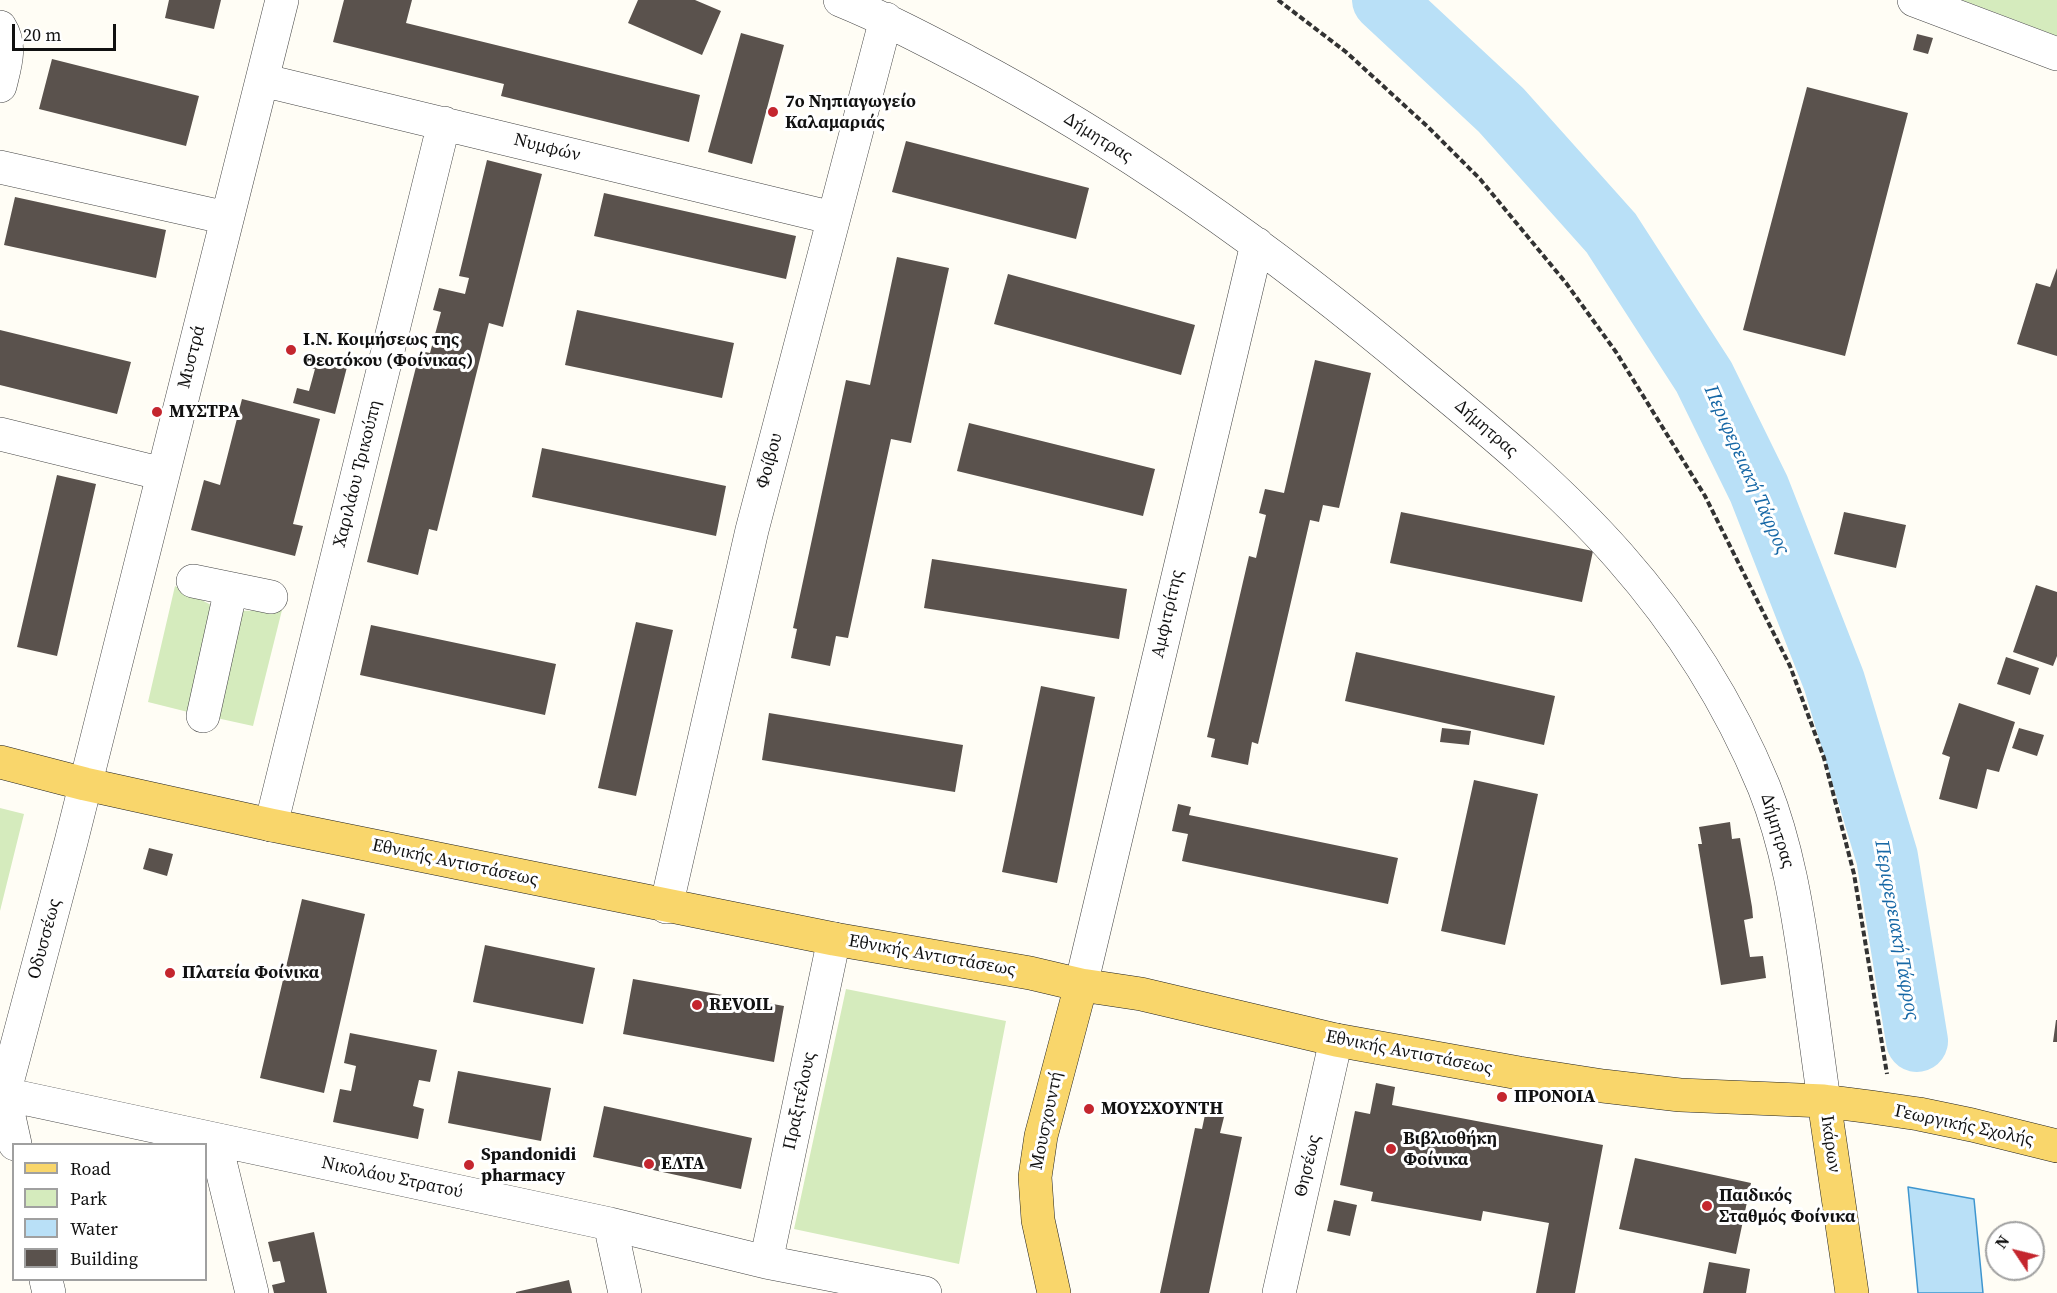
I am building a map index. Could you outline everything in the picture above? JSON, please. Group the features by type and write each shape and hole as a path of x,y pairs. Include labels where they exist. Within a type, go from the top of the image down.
{"main road":[{"name":"Εθνικής Αντιστάσεως","path":"0,762 86,784 271,825 666,907 1030,973 1081,985 1141,994 1336,1040 1603,1086 1680,1095 1824,1101 1882,1108"},
{"name":"Μουσχουντή","path":"1049,1291 1038,1220 1035,1177 1041,1136 1081,985"},
{"name":"Ικάρων","path":"1824,1101 1852,1293"},
{"name":"Γεωργικής Σχολής","path":"1882,1108 1972,1125 2057,1146"}],"street":[{"name":"Μυστρά","path":"86,784 282,0"},
{"name":"Δήμητρας","path":"840,0 886,19 1003,81 1102,140 1257,244 1378,337 1515,453 1555,490 1619,556 1701,664 1718,693 1764,788 1780,832 1798,914 1824,1101"},
{"path":"1914,0 2057,54"},
{"name":"Φοίβου","path":"666,907 752,530 886,19"},
{"path":"0,27 8,45 0,86"},
{"name":"Νυμφών","path":"262,80 833,218"},
{"name":"Χαριλάου Τρικούπη","path":"271,825 444,123"},
{"path":"0,167 227,218"},
{"name":"Αμφιτρίτης","path":"1081,985 1257,244"},
{"path":"0,434 162,474"},
{"path":"193,581 271,597"},
{"path":"202,716 231,589"},
{"name":"Οδυσσέως","path":"2,1094 86,784"},
{"name":"Πραξιτέλους","path":"766,1262 834,939"},
{"name":"Θησέως","path":"1279,1293 1336,1040"},
{"path":"2,1094 15,1143"},
{"name":"Νικολάου Στρατού","path":"2,1094 610,1224 766,1262 925,1293"},
{"path":"215,1141 252,1293"},
{"path":"610,1224 625,1293"}],"path":[{"path":"1278,0 1346,52 1480,179 1566,283 1616,352 1705,496 1790,666 1824,758 1854,874 1882,1108"}],"green space":[{"path":"1962,0 2057,0 2057,36"},
{"path":"175,586 213,606 188,712 148,702"},
{"path":"282,610 253,726 212,717 237,611"},
{"path":"0,808 24,814 0,911"},
{"path":"846,989 1006,1021 959,1264 794,1229"}],"water":[{"path":"1908,1187 1974,1199 1983,1293 1918,1293"}],"building":[{"path":"169,0 221,0 214,29 165,18"},
{"path":"344,0 412,0 406,23 700,95 689,142 501,96 504,84 333,42"},
{"path":"638,0 695,0 721,11 702,55 628,23"},
{"path":"741,33 784,45 752,164 708,152"},
{"path":"1917,34 1933,38 1928,54 1913,50"},
{"path":"52,59 199,96 186,146 39,109"},
{"path":"1807,87 1908,113 1845,356 1743,330"},
{"path":"906,141 1089,188 1076,239 892,192"},
{"path":"487,160 542,174 503,327 489,323 437,531 429,529 418,575 367,562 420,351 430,353 441,312 433,310 439,288 465,294 469,278 459,276"},
{"path":"604,193 796,236 786,279 594,236"},
{"path":"15,197 166,230 156,278 4,245"},
{"path":"897,257 949,268 911,443 891,439 848,638 836,636 830,666 791,658 797,629 793,628 846,380 870,385"},
{"path":"2057,268 2057,356 2017,344 2036,283 2050,287"},
{"path":"1008,274 1195,325 1181,375 994,324"},
{"path":"577,310 734,343 722,398 565,365"},
{"path":"0,330 131,362 117,414 0,385"},
{"path":"307,356 347,367 335,414 293,403 297,388 309,391 315,369 304,366"},
{"path":"1315,360 1371,373 1339,508 1323,505 1319,522 1310,520 1258,744 1252,742 1248,765 1211,757 1215,739 1207,737 1249,556 1256,558 1266,515 1259,513 1265,489 1284,493"},
{"path":"242,399 320,419 293,524 303,526 295,556 191,530 204,480 220,485"},
{"path":"969,423 1155,469 1143,516 957,471"},
{"path":"542,448 726,486 716,536 532,497"},
{"path":"57,475 96,484 57,656 17,647"},
{"path":"1401,512 1593,551 1582,602 1390,563"},
{"path":"1844,512 1906,525 1896,568 1834,554"},
{"path":"932,559 1127,589 1119,639 924,608"},
{"path":"2036,585 2057,592 2057,656 2053,666 2013,652"},
{"path":"636,622 673,630 636,796 598,788"},
{"path":"371,625 556,664 545,715 360,675"},
{"path":"1356,652 1555,696 1544,745 1345,701"},
{"path":"2006,657 2039,668 2030,695 1997,684"},
{"path":"1041,686 1095,697 1057,883 1002,872"},
{"path":"1959,703 2015,722 1999,772 1987,769 1977,809 1939,799 1950,757 1942,754"},
{"path":"769,713 963,745 955,792 762,760"},
{"path":"1442,728 1471,731 1469,745 1440,742"},
{"path":"2019,728 2044,735 2037,756 2012,748"},
{"path":"1474,780 1538,794 1505,945 1441,931"},
{"path":"1178,804 1191,807 1189,815 1398,858 1388,904 1182,861 1188,834 1172,831"},
{"path":"1730,822 1732,839 1740,838 1752,907 1753,918 1744,920 1750,957 1763,956 1766,978 1721,985 1698,844 1702,844 1699,827"},
{"path":"149,848 173,854 167,876 143,869"},
{"path":"302,899 365,914 324,1093 260,1078"},
{"path":"485,945 595,968 583,1024 473,1002"},
{"path":"633,979 784,1006 774,1062 623,1034"},
{"path":"2056,1020 2057,1042 2053,1042"},
{"path":"350,1033 437,1050 430,1082 419,1080 413,1106 424,1109 418,1139 333,1122 340,1089 351,1091 356,1066 344,1063"},
{"path":"458,1071 551,1088 541,1141 448,1123"},
{"path":"1376,1083 1395,1087 1392,1105 1603,1145 1575,1293 1536,1293 1549,1223 1483,1211 1481,1221 1371,1201 1373,1192 1340,1185 1355,1111 1370,1114"},
{"path":"604,1106 752,1138 741,1189 593,1157"},
{"path":"1206,1110 1225,1113 1220,1133 1242,1137 1209,1293 1160,1293 1195,1128 1202,1129"},
{"path":"1635,1158 1751,1183 1736,1254 1619,1229"},
{"path":"1334,1200 1357,1205 1350,1236 1327,1231"},
{"path":"314,1232 327,1293 274,1293 272,1285 285,1282 280,1261 273,1262 268,1242"},
{"path":"1709,1262 1750,1269 1746,1293 1703,1293"},
{"path":"569,1280 572,1293 516,1293 516,1292"}],"waterway":[{"name":"Περιφερειακή Τάφρος","path":"1383,0 1501,110 1611,233 1704,377 1759,489 1834,681 1887,857 1917,1041"}],"place":[{"name":"7ο Νηπιαγωγείο Καλαμαριάς","path":"773,112"},
{"name":"Ι.Ν. Κοιμήσεως της Θεοτόκου (Φοίνικας)","path":"291,350"},
{"name":"ΜΥΣΤΡΑ","path":"157,412"},
{"name":"Πλατεία Φοίνικα","path":"170,973"},
{"name":"REVOIL","path":"697,1005"},
{"name":"ΠΡΟΝΟΙΑ","path":"1502,1097"},
{"name":"ΜΟΥΣΧΟΥΝΤΗ","path":"1089,1109"},
{"name":"Βιβλιοθήκη Φοίνικα","path":"1391,1149"},
{"name":"ΕΛΤΑ","path":"649,1164"},
{"name":"Spandonidi pharmacy","path":"469,1165"},
{"name":"Παιδικός Σταθμός Φοίνικα","path":"1707,1206"}]}
